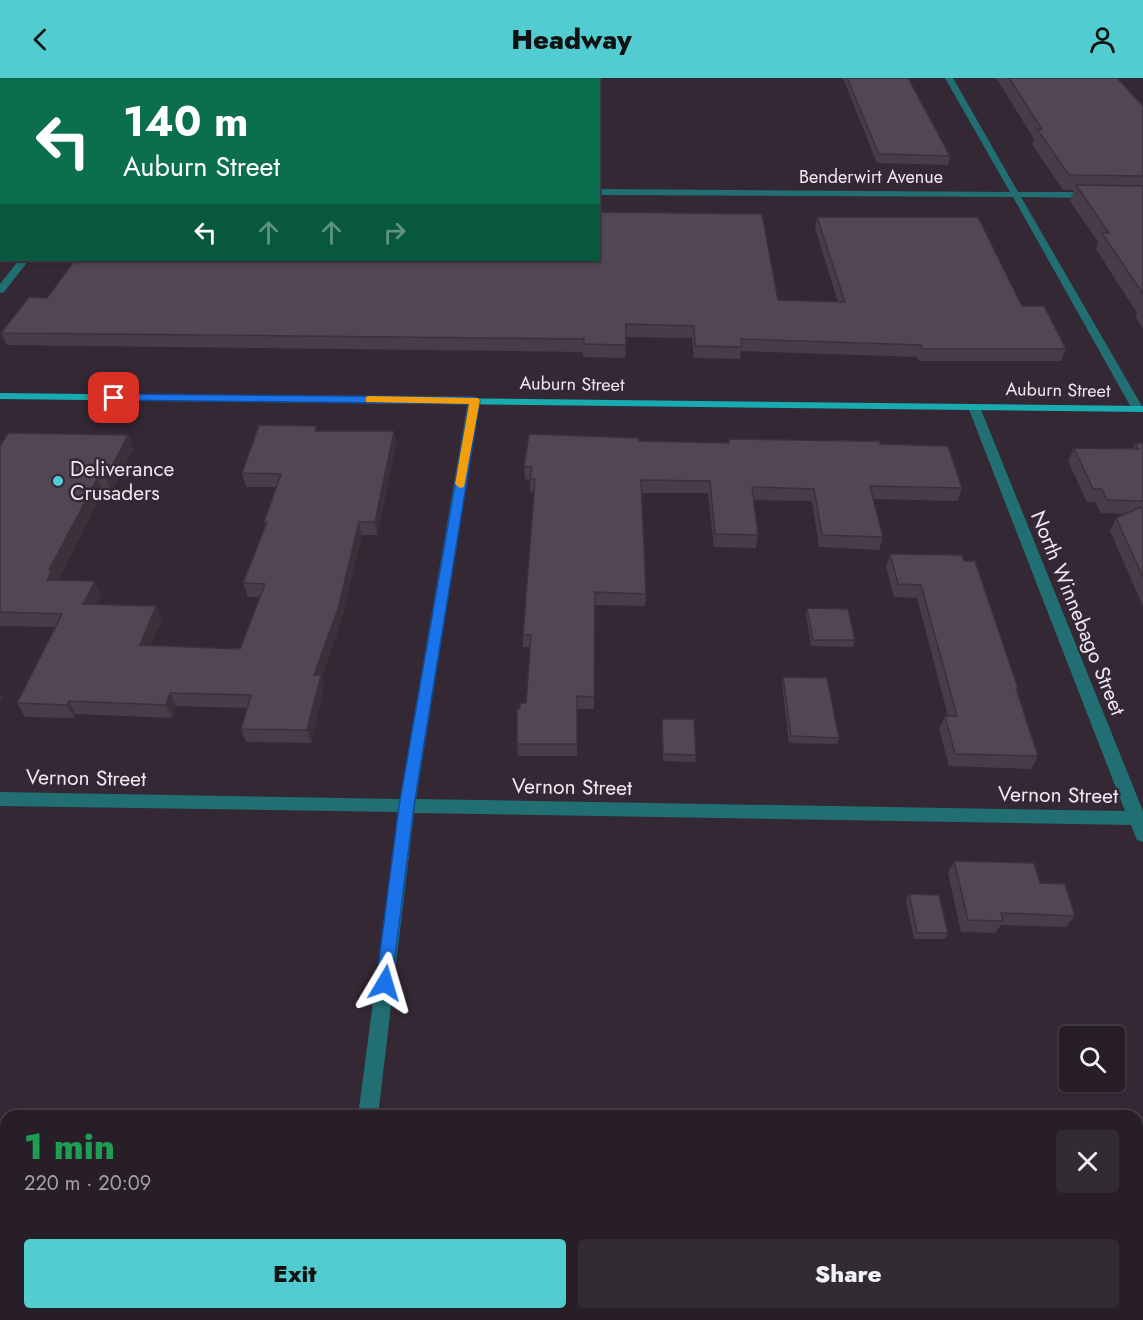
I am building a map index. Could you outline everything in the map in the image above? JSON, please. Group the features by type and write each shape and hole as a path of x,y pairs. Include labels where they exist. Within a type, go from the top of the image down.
{"main road":[{"name":"Auburn Street","path":"0,396 1141,409"}],"street":[{"path":"950,78 1141,409"},
{"name":"Benderwirt Avenue","path":"600,192 1097,195"},
{"path":"0,290 23,261"},
{"path":"369,1110 407,806 474,400"},
{"name":"North Winnebago Street","path":"974,407 1140,818 1143,835"},
{"name":"Vernon Street","path":"0,799 1140,818"}],"building":[{"path":"847,78 908,78 950,156 879,154"},
{"path":"1009,78 1117,78 1143,106 1143,176 1069,175 1037,129 1042,129"},
{"path":"1076,185 1143,186 1143,294 1102,233 1109,233"},
{"path":"600,212 762,214 778,300 845,302 817,217 978,217 1022,306 1044,306 1066,349 922,349 921,345 741,339 742,347 695,346 694,326 626,324 626,345 584,344 584,339 1,333 29,297 47,298 74,261 600,261"},
{"path":"259,425 317,426 315,431 394,431 375,522 359,522 338,609 314,675 321,675 307,730 241,729 251,695 170,693 166,705 69,701 67,705 17,703 62,614 0,612 0,446 8,433 128,435 106,478 97,479 49,570 52,570 47,580 95,581 83,604 156,606 140,645 240,649 265,584 243,583 267,522 264,522 281,474 242,473"},
{"path":"529,434 639,438 639,441 729,443 729,439 879,441 880,444 948,446 962,488 870,486 883,537 822,535 814,489 752,487 758,535 715,534 710,481 641,480 646,594 595,592 594,697 577,696 577,744 517,744 517,709 520,709 520,703 526,703 531,635 523,635 535,479 530,479 532,467 524,467"},
{"path":"1135,443 1143,443 1143,501 1107,500 1102,489 1093,489 1074,448 1139,449"},
{"path":"1141,507 1143,511 1143,577 1116,518"},
{"path":"890,554 962,555 964,561 975,561 1018,688 1016,688 1038,756 955,754 945,716 957,716 921,585 898,584"},
{"path":"807,608 848,609 855,640 813,640"},
{"path":"783,677 827,678 839,738 791,736"},
{"path":"662,719 694,719 696,755 663,754"},
{"path":"954,861 1034,863 1040,883 1065,884 1075,916 1001,913 1003,921 968,920"},
{"path":"909,894 939,895 948,933 917,933"}],"slow traffic":[{"path":"369,399 474,400 460,484"}],"place":[{"name":"Deliverance Crusaders","path":"58,481"}],"route":[{"path":"114,398 474,400 407,806 385,983"}]}
